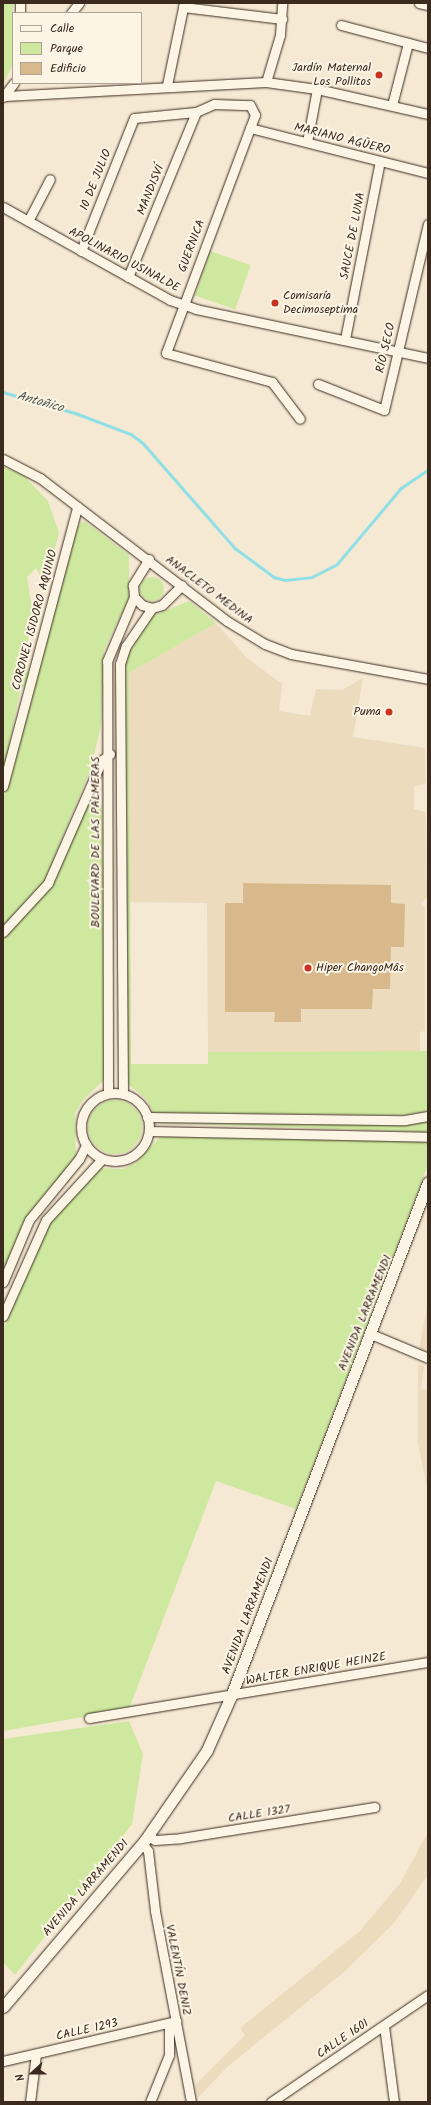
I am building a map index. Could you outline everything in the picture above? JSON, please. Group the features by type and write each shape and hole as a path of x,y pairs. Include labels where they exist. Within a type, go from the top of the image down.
{"main road":[{"name":"AVENIDA LARRAMENDI","path":"3,2007 145,1839 197,1767 231,1696 428,1182"}],"street":[{"path":"72,12 79,3"},
{"path":"266,82 282,19 282,3"},
{"path":"418,3 428,5"},
{"path":"168,85 183,5 282,19"},
{"path":"340,25 428,48"},
{"path":"392,105 408,42"},
{"path":"4,97 168,85 266,82 317,89 428,114"},
{"path":"4,97 13,84"},
{"path":"307,142 317,89"},
{"name":"GUERNICA","path":"196,112 214,104 238,103 250,105 254,115 166,353 272,382 300,419"},
{"name":"10 DE JULIO","path":"81,251 134,118 196,112"},
{"name":"MANDISVÍ","path":"128,277 196,112"},
{"name":"MARIANO AGÜERO","path":"250,128 428,172"},
{"name":"SAUCE DE LUNA","path":"345,339 380,161"},
{"path":"28,221 50,179"},
{"name":"APOLINARIO USINALDE","path":"3,207 128,277 183,304 428,358"},
{"name":"RÍO SECO","path":"318,384 384,410 428,224"},
{"name":"ANACLETO MEDINA","path":"3,459 31,472 149,559 227,621 278,649 428,679"},
{"name":"CORONEL ISIDORO AQUINO","path":"3,786 77,507"},
{"name":"BOULEVARD DE LAS PALMERAS","path":"108,1094 107,661 134,597 135,580 149,559"},
{"path":"134,597 142,605 152,608 162,605 182,585"},
{"name":"BOULEVARD DE LAS PALMERAS","path":"123,1094 120,754 121,658 152,608"},
{"path":"3,932 48,883 102,760 108,754 120,754"},
{"path":"108,1094 123,1094 140,1104 148,1117 149,1131 142,1147 129,1158 118,1161 102,1158 86,1145 81,1129 84,1113 93,1100 108,1094"},
{"path":"148,1117 405,1120 428,1116"},
{"path":"149,1131 428,1137"},
{"path":"3,1282 32,1216 79,1159 86,1145"},
{"path":"3,1316 7,1296 46,1220 102,1158"},
{"path":"371,1334 428,1358"},
{"name":"WALTER ENRIQUE HEINZE","path":"89,1718 231,1696 428,1662"},
{"name":"CALLE 1327","path":"145,1839 155,1840 181,1838 375,1807"},
{"name":"VALENTÍN DENIZ","path":"145,1839 173,2022 190,2102"},
{"name":"CALLE 1601","path":"271,2102 428,1996"},
{"path":"150,2102 169,2055 173,2022"},
{"name":"CALLE 1293","path":"3,2061 173,2022"},
{"path":"384,2026 394,2102"},
{"path":"30,2102 36,2054"}],"shaded area":[{"path":"216,623 247,658 282,684 279,711 310,716 316,689 342,690 363,678 353,737 425,748 426,783 414,787 414,809 426,812 427,898 421,903 425,907 425,1031 420,1032 420,1054 208,1052 207,903 130,902 129,673"},
{"path":"428,1302 428,1353 419,1350"},
{"path":"418,1364 424,1366 421,1389 428,1390 428,1493 418,1443"},
{"path":"428,1832 428,1875 393,1924 344,1972 227,2067 198,2098 195,2085 245,2035 240,2028 360,1931 401,1882"}],"green space":[{"path":"3,3 13,3 12,66 3,85"},
{"path":"210,251 251,265 235,309 195,295"},
{"path":"3,467 23,475 48,501 59,533 45,585 36,568 27,577 32,609 26,657 29,677 20,692 3,775"},
{"path":"84,521 129,555 129,598 104,650 101,726 90,771 44,881 3,926 3,798 11,779 75,528"},
{"path":"152,577 161,580 164,589 161,598 152,601 143,598 140,589 143,580"},
{"path":"189,601 216,623 129,673 131,1064 208,1064 208,1052 428,1051 428,1111 403,1115 154,1113 146,1099 128,1084 126,658 150,617"},
{"path":"95,798 102,806 104,1080 83,1100 75,1113 76,1157 26,1217 3,1271 3,938 47,892 87,803"},
{"path":"110,1100 120,1100 130,1104 138,1112 142,1122 142,1132 138,1142 130,1150 120,1154 110,1154 100,1150 92,1142 88,1132 88,1122 92,1112 100,1104"},
{"path":"428,1122 427,1132 157,1123 402,1125"},
{"path":"160,1137 405,1139 428,1142 428,1165 296,1509 216,1481 129,1709 3,1731 3,1330 50,1222 98,1168 122,1169 136,1163"},
{"path":"129,1721 143,1754 132,1824 15,1975 3,1962 3,1739"}],"building":[{"name":"Hiper ChangoMâs","path":"243,883 391,885 391,903 405,904 404,947 391,947 390,989 373,989 372,1009 301,1009 301,1022 274,1022 275,1012 225,1012 225,903 243,903"}],"waterway":[{"name":"Antoñico","path":"3,392 78,414 131,434 143,443 235,548 274,577 285,580 312,577 337,564 401,488 428,470"}],"place":[{"name":"Jardín Maternal Los Pollitos","path":"379,75"},
{"name":"Comisaría Decimoseptima","path":"275,303"},
{"name":"Puma","path":"389,712"},
{"name":"Hiper ChangoMâs","path":"308,968"}]}
